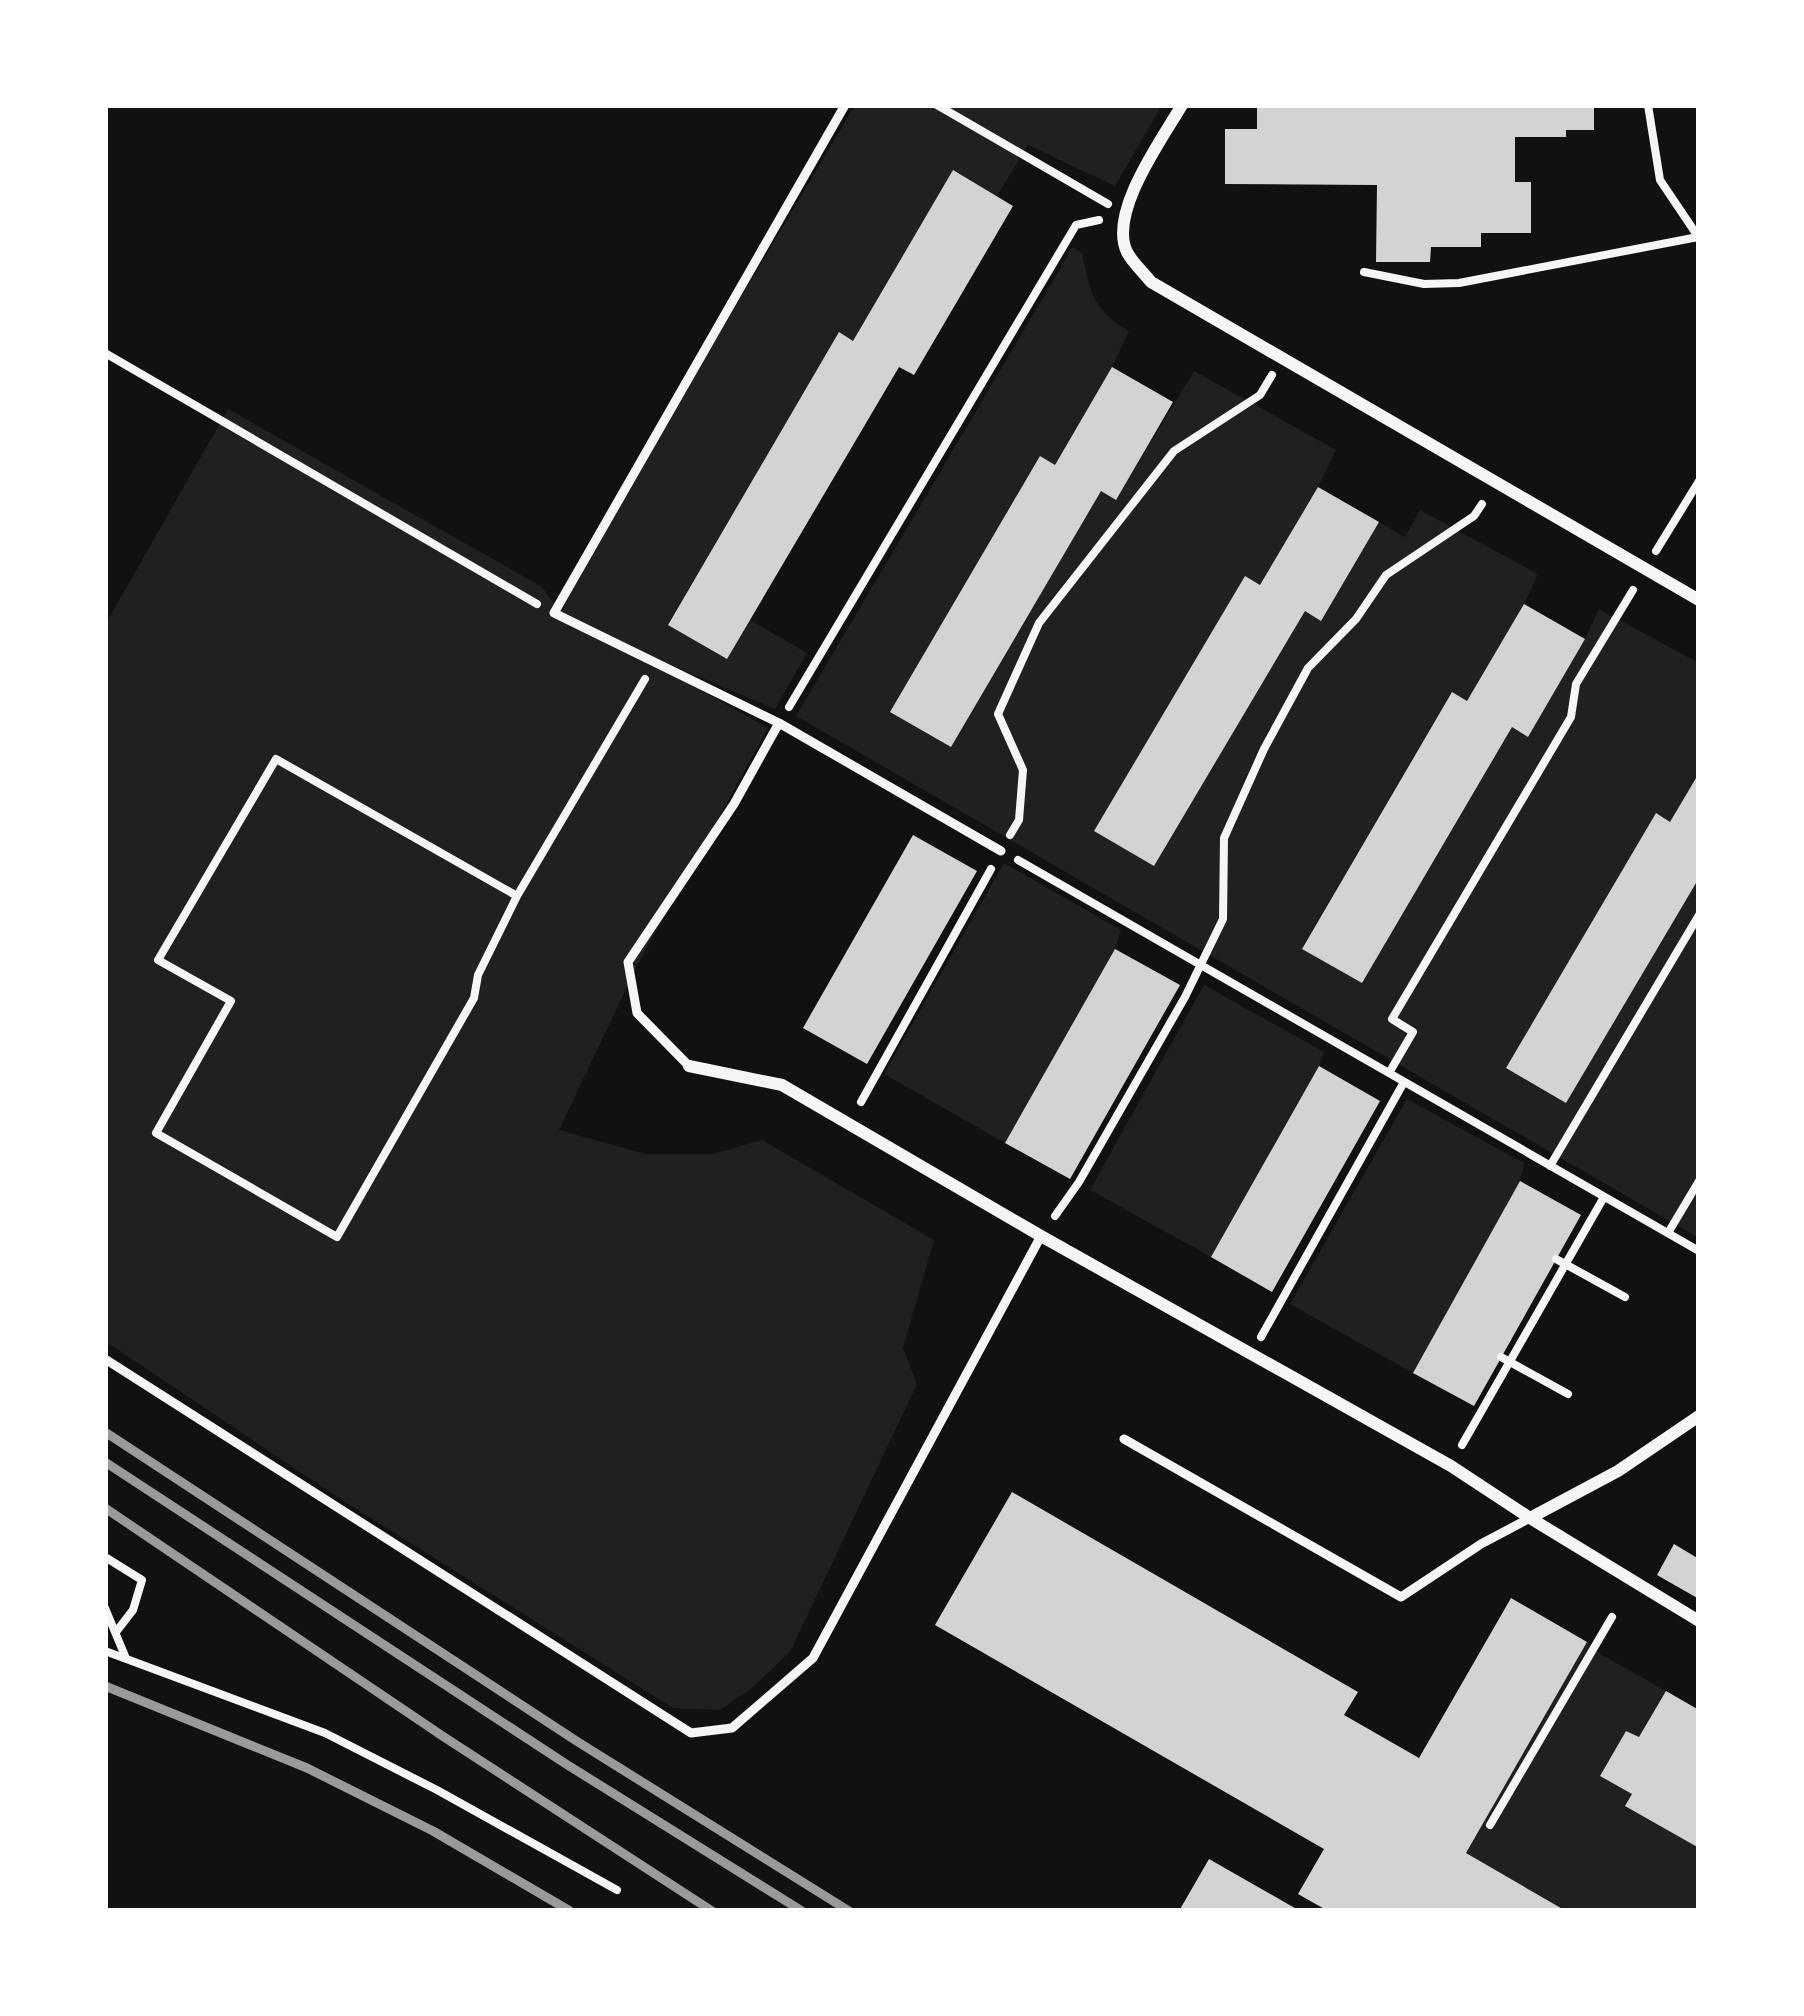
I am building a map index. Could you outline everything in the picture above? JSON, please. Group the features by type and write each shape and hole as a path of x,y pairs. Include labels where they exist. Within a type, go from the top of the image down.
{"street":[{"path":"1182,105 1124,214 1126,251 1151,281 1699,599"},
{"path":"689,1066 782,1084 1450,1466 1699,1621"},
{"path":"1530,1518 1618,1471 1699,1416"}],"lane":[{"path":"845,105 554,613 779,723 1001,850"},
{"path":"689,1066 638,1013 628,962 734,804 779,723"},
{"path":"105,1359 691,1733 732,1728 813,1658 1041,1236"},
{"path":"1124,1439 1401,1597 1530,1518"}],"path":[{"path":"937,105 1124,214"},
{"path":"1364,272 1424,284 1459,283 1698,238 1660,180 1648,105"},
{"path":"779,723 1076,225 1124,214"},
{"path":"105,352 554,613"},
{"path":"849,1124 1019,820 1023,770 998,714 1040,623 1174,451 1260,395 1282,358"},
{"path":"1390,1073 1413,1032 1392,1019 1571,717 1576,684 1699,481"},
{"path":"1041,1236 1079,1182 1223,919 1224,838 1308,668 1356,619 1385,575 1474,516 1496,483"},
{"path":"517,896 276,759 158,960 231,1001 156,1133 337,1238 474,998 478,975 517,896 654,662"},
{"path":"1001,850 1699,1251"},
{"path":"1550,1166 1699,915"},
{"path":"1251,1353 1404,1082"},
{"path":"1668,1233 1699,1180"},
{"path":"1450,1466 1561,1261 1604,1196"},
{"path":"1561,1261 1625,1297"},
{"path":"1506,1359 1568,1394"},
{"path":"105,1557 142,1580 133,1610 116,1632"},
{"path":"105,1608 125,1656"},
{"path":"1490,1825 1612,1618"},
{"path":"105,1651 326,1733 617,1890"}],"shaded area":[{"path":"855,105 1162,105 1115,186 1028,145 997,196 953,171 853,341 839,333 668,624 726,659 750,620 807,653 775,709 616,642 768,728 637,966 559,1130 645,1154 713,1154 762,1140 934,1240 903,1348 917,1384 790,1652 720,1710 673,1708 339,1498 105,1341 105,625 228,409 542,587 557,608"},
{"path":"1073,247 1082,253 1100,307 1129,331 1055,465 1040,457 891,712 1101,491 1116,499 1194,371 1336,450 1260,585 1246,577 1154,866 1305,611 1320,620 1379,522 1405,537 1420,510 1538,574 1467,701 1451,693 1302,948 1362,983 1512,727 1528,736 1599,609 1699,663 1699,773 1670,822 1657,814 1506,1068 1566,1103 1699,878 1699,1238 796,716"},
{"path":"1004,863 1121,930 1115,949 1005,1143 884,1074"},
{"path":"1204,985 1324,1052 1211,1257 1090,1190"},
{"path":"1407,1099 1524,1163 1520,1181 1413,1373 1290,1304"},
{"path":"1587,1642 1666,1691 1639,1737 1626,1731 1600,1776 1632,1794 1626,1806 1699,1848 1699,1911 1566,1911 1466,1853"}],"building":[{"path":"1257,105 1594,105 1594,130 1566,130 1566,137 1515,137 1515,182 1531,182 1531,233 1481,233 1481,247 1431,247 1430,262 1376,262 1377,185 1225,184 1225,129 1257,129"},
{"path":"953,170 1013,206 914,375 899,367 727,659 668,625 839,332 853,341"},
{"path":"1112,367 1173,402 1116,500 1101,491 951,747 890,712 1040,456 1055,465"},
{"path":"1318,487 1379,522 1321,621 1305,611 1154,866 1094,831 1245,576 1260,585"},
{"path":"1524,604 1585,639 1528,737 1512,727 1362,983 1302,949 1452,692 1467,701"},
{"path":"1699,773 1699,878 1566,1103 1506,1068 1656,813 1670,822"},
{"path":"913,835 977,871 867,1064 803,1028"},
{"path":"1115,949 1180,985 1070,1179 1005,1143"},
{"path":"1319,1066 1380,1101 1272,1292 1211,1257"},
{"path":"1520,1181 1581,1215 1474,1406 1413,1373"},
{"path":"1012,1492 1358,1692 1344,1715 1419,1758 1511,1598 1587,1642 1466,1853 1566,1911 1328,1911 1298,1894 1324,1849 935,1625"},
{"path":"1674,1544 1699,1559 1699,1599 1657,1575"},
{"path":"1666,1691 1699,1710 1699,1848 1625,1806 1632,1794 1600,1776 1626,1731 1639,1737"},
{"path":"1209,1859 1300,1911 1179,1911"}],"railway":[{"path":"105,1432 578,1742 849,1911"},
{"path":"105,1462 566,1764 802,1911"},
{"path":"105,1508 712,1911"},
{"path":"105,1686 307,1768 433,1831 570,1911"}]}
